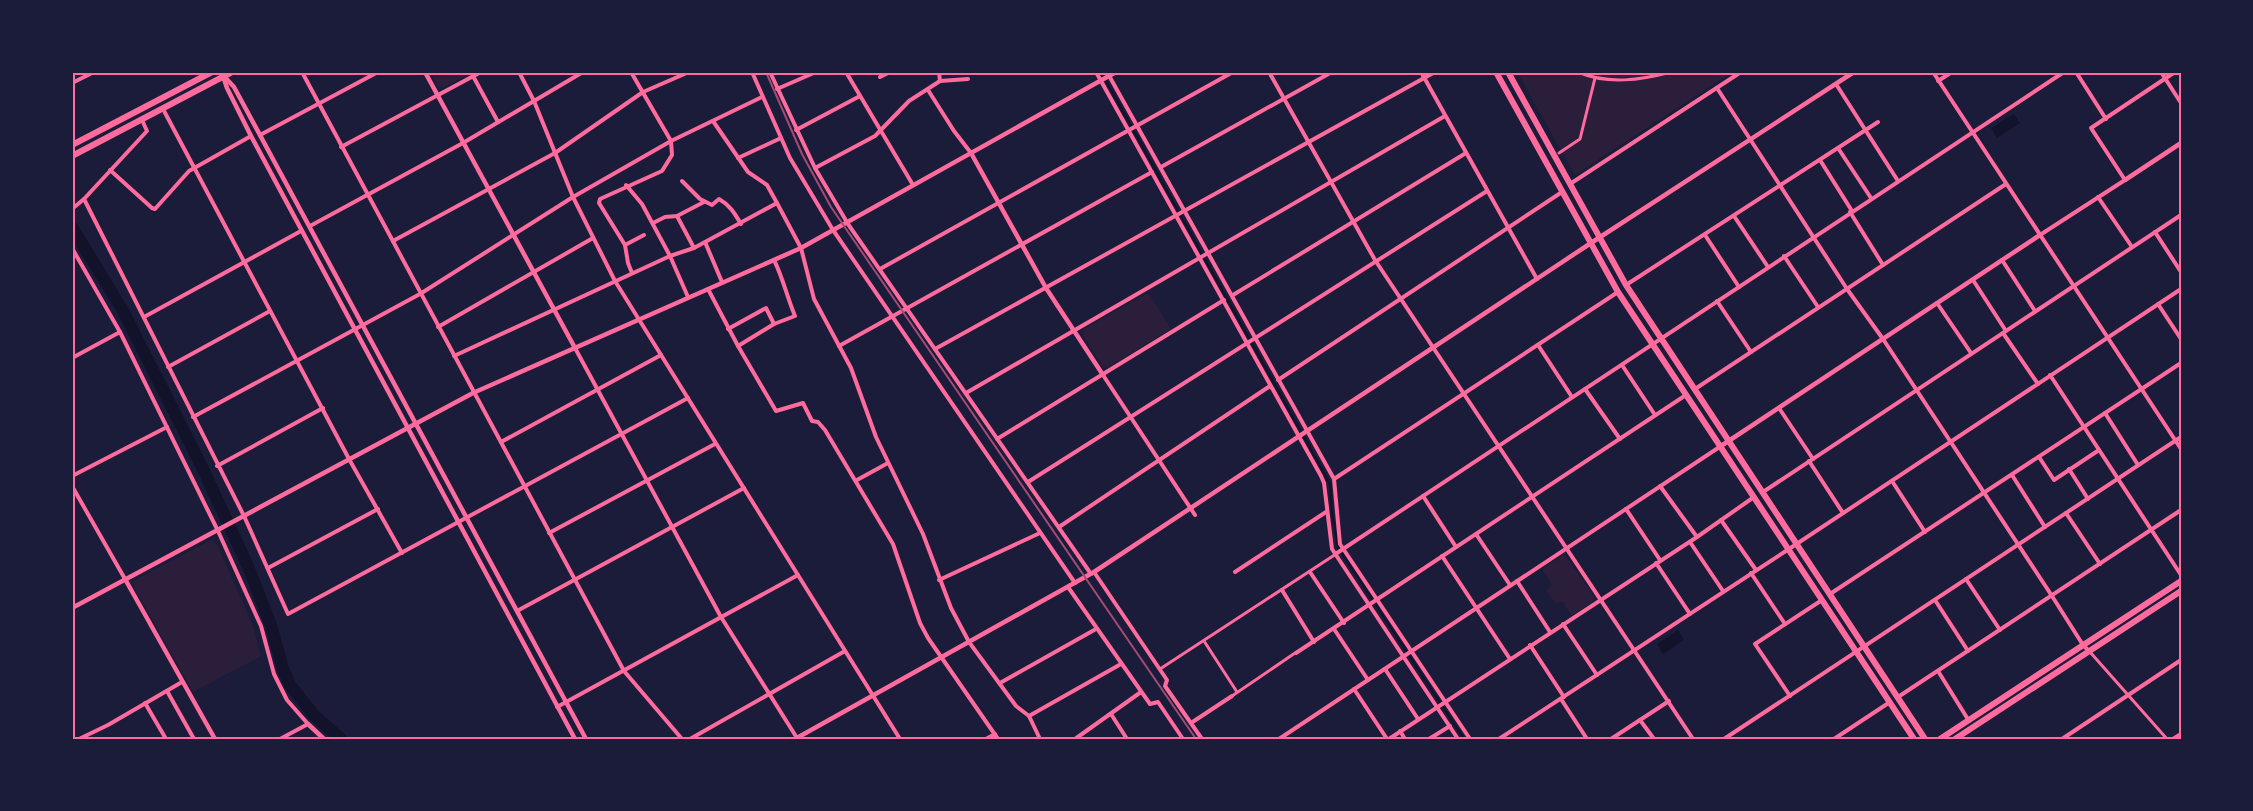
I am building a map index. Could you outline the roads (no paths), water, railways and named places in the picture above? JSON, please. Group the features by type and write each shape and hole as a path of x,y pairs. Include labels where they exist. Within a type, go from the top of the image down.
{"main road":[{"path":"72,145 212,72"},
{"path":"72,156 222,74 231,72"},
{"path":"1496,72 1618,292 1914,739"},
{"path":"1508,72 1626,285 1925,739"},
{"path":"1940,739 2181,581"},
{"path":"1955,739 2181,591"}],"street":[{"path":"72,83 93,72"},
{"path":"302,72 624,670 682,739"},
{"path":"260,135 378,72"},
{"path":"425,72 671,528 721,617 797,739 1092,573 1854,72"},
{"path":"341,147 481,72"},
{"path":"519,72 534,101 573,197 615,282 900,739"},
{"path":"310,226 463,142 583,72"},
{"path":"631,72 671,141 672,154 662,171 626,186 600,199 598,203 625,245 632,273"},
{"path":"393,241 555,153 643,92 689,72"},
{"path":"752,72 803,181 833,230 1075,583"},
{"path":"770,72 815,168 847,222 997,440 1160,669 1167,680 1165,686 1202,739"},
{"path":"777,89 816,72"},
{"path":"846,72 913,185"},
{"path":"880,77 890,72"},
{"path":"939,72 940,81"},
{"path":"1096,72 1105,77 1161,167 1334,479 1339,534 1343,549 1470,739"},
{"path":"72,608 473,393 801,248 1116,72"},
{"path":"880,269 1233,72"},
{"path":"1269,72 1375,260 1693,739"},
{"path":"1161,167 1332,72"},
{"path":"1421,72 1537,279"},
{"path":"935,350 1435,72"},
{"path":"1578,72 1595,78 1631,80 1671,72"},
{"path":"1570,184 1741,72"},
{"path":"1933,72 2181,448"},
{"path":"1938,81 1952,72"},
{"path":"1160,669 2064,72"},
{"path":"2076,72 2106,119"},
{"path":"2161,72 2181,103"},
{"path":"2124,180 2091,128 2175,72"},
{"path":"222,74 233,84 586,739"},
{"path":"222,74 251,136 301,231 459,521 574,739"},
{"path":"473,76 498,122"},
{"path":"1105,77 1129,130 1324,483 1332,549 1405,655 1458,739"},
{"path":"1559,153 1580,139 1595,78"},
{"path":"815,168 875,136 909,101 940,81 968,79"},
{"path":"1836,84 1898,181"},
{"path":"1717,88 2083,645 2167,739"},
{"path":"928,90 971,153 1046,288 1195,515"},
{"path":"796,130 860,96"},
{"path":"193,417 420,294 573,197 671,141 762,97"},
{"path":"162,108 243,262 402,553"},
{"path":"966,393 1445,116"},
{"path":"72,209 147,131 142,119"},
{"path":"713,121 748,172 766,185 801,248 814,299 851,368 876,437 923,534 951,608 969,642 1016,706 1029,716 1040,739"},
{"path":"1626,285 1878,122"},
{"path":"110,170 155,209 189,171 251,136"},
{"path":"738,158 781,138"},
{"path":"1279,739 2181,143"},
{"path":"1838,148 1871,198"},
{"path":"1233,295 1466,153"},
{"path":"1820,160 1883,265"},
{"path":"839,346 1152,172"},
{"path":"682,181 704,201 712,205 719,199 723,201 741,224"},
{"path":"1695,389 2007,184"},
{"path":"626,186 642,204 653,223 688,297"},
{"path":"1028,482 1487,191"},
{"path":"1278,380 1563,191"},
{"path":"2098,197 2132,247"},
{"path":"84,199 218,466 288,614 688,398"},
{"path":"653,223 664,217 678,216 704,201"},
{"path":"454,356 632,273 694,248 777,203"},
{"path":"1763,492 2181,215"},
{"path":"678,216 694,248"},
{"path":"1734,216 1768,267"},
{"path":"144,317 301,231"},
{"path":"2155,232 2181,272"},
{"path":"625,245 644,235"},
{"path":"1705,235 1739,287"},
{"path":"438,327 593,238"},
{"path":"705,242 722,282"},
{"path":"72,248 120,332 218,531 261,626 274,674 287,700 324,739"},
{"path":"1784,256 1818,307"},
{"path":"738,346 774,324 795,316 788,301 783,278 774,260"},
{"path":"2002,260 2035,311"},
{"path":"1972,280 2038,384"},
{"path":"708,289 728,329 776,411 803,403 812,421 819,422 825,430 893,544 920,623 998,739"},
{"path":"1499,739 2181,289"},
{"path":"1334,479 1618,292"},
{"path":"997,440 1224,300"},
{"path":"1717,301 1751,352"},
{"path":"1937,303 1971,354"},
{"path":"2158,304 2181,339"},
{"path":"728,329 766,308 774,324"},
{"path":"168,367 270,311"},
{"path":"72,358 120,332"},
{"path":"1538,345 1572,397"},
{"path":"501,442 661,355"},
{"path":"1830,594 2181,363"},
{"path":"1622,364 1655,415"},
{"path":"2050,375 2181,575"},
{"path":"1059,526 1271,386"},
{"path":"1585,389 1620,439"},
{"path":"1191,723 1687,395"},
{"path":"218,466 323,408"},
{"path":"1779,408 1842,513"},
{"path":"2105,413 2138,465"},
{"path":"72,476 167,427"},
{"path":"1724,739 2181,437"},
{"path":"549,533 716,444"},
{"path":"2039,457 2054,480 2098,450"},
{"path":"856,480 888,463"},
{"path":"2069,469 2088,499"},
{"path":"2012,475 2045,527"},
{"path":"1892,481 1925,532"},
{"path":"72,486 215,739"},
{"path":"1660,486 1697,537"},
{"path":"517,611 744,488"},
{"path":"1423,496 1456,547"},
{"path":"1354,689 1388,739 1755,497"},
{"path":"268,568 378,509"},
{"path":"1626,509 1660,560"},
{"path":"1898,697 2181,510"},
{"path":"1235,572 1326,512"},
{"path":"2066,513 2100,564"},
{"path":"1721,520 1756,570"},
{"path":"939,580 1040,533"},
{"path":"1476,534 1510,585"},
{"path":"1690,542 1723,591"},
{"path":"1442,556 1510,659"},
{"path":"1656,563 1690,614"},
{"path":"1310,572 1344,623"},
{"path":"1751,573 1785,624"},
{"path":"557,706 798,575"},
{"path":"1966,579 2000,630"},
{"path":"1517,581 1550,632"},
{"path":"1068,587 1095,629 1150,704 1158,702 1183,739"},
{"path":"1282,590 1314,642"},
{"path":"1790,696 1755,644 1822,600"},
{"path":"1935,600 1968,651"},
{"path":"1563,624 1597,675"},
{"path":"1000,682 1095,629"},
{"path":"1334,629 1368,680"},
{"path":"1204,641 1237,692"},
{"path":"1530,645 1587,739"},
{"path":"690,739 845,651"},
{"path":"2062,739 2181,660"},
{"path":"1029,716 1121,664"},
{"path":"1385,669 1418,719"},
{"path":"1938,671 1970,721"},
{"path":"80,739 182,682"},
{"path":"167,691 194,739"},
{"path":"1075,739 1141,692"},
{"path":"1613,738 1669,701"},
{"path":"1834,739 1890,702"},
{"path":"145,703 166,739"},
{"path":"1111,714 1127,739"},
{"path":"1640,720 1653,739"},
{"path":"280,739 308,724"},
{"path":"1429,739 1450,726"},
{"path":"1400,731 1405,739"},
{"path":"986,739 995,734"},
{"path":"2173,739 2181,734"}],"waterway":[{"path":"1101,72 1330,484 1338,547 1464,739"},
{"path":"72,227 122,309 202,467 247,564 271,625 283,669 290,685 315,716 341,739"}],"railway":[{"path":"766,72 802,154 831,207 1196,739"}]}
